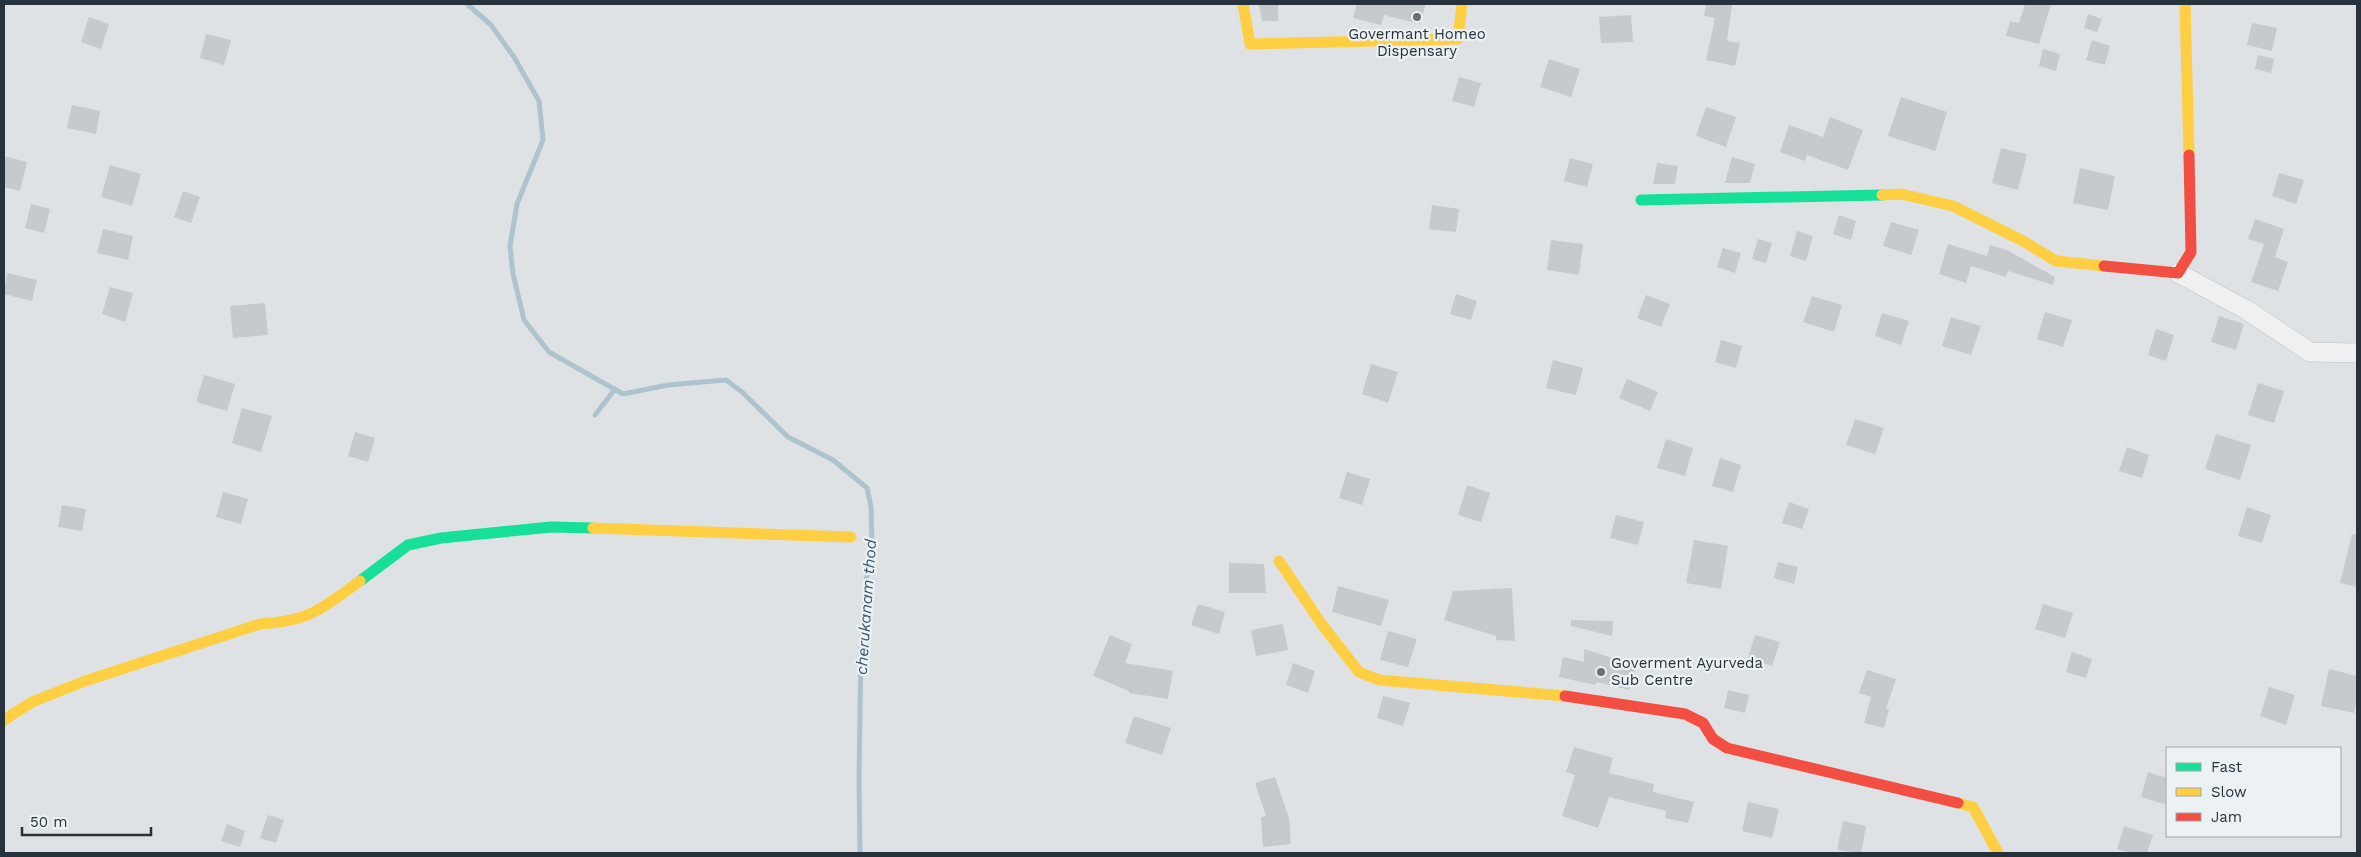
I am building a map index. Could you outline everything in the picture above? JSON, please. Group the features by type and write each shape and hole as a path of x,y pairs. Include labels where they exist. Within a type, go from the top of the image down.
{"street":[{"path":"1243,4 1250,44 1458,39 1462,4"},
{"path":"2178,272 2191,252 2185,4"},
{"path":"1641,200 1817,198 1901,194 1952,206 2023,241 2056,261 2178,272 2245,309 2310,352 2357,353"},
{"path":"4,720 32,702 85,681 260,624 290,622 319,611 408,545 432,540 551,527 851,538"},
{"path":"1279,561 1323,626 1359,672 1379,680 1572,697 1685,714 1703,723 1713,739 1727,748 1973,808 1998,853"}],"building":[{"path":"1259,4 1278,4 1278,21 1262,21"},
{"path":"1357,4 1426,4 1420,24 1384,15 1381,25 1353,18"},
{"path":"1706,4 1732,4 1727,41 1740,43 1735,66 1706,60 1715,18 1704,16"},
{"path":"2025,4 2051,4 2039,44 2006,36 2010,21 2019,23"},
{"path":"2088,14 2102,19 2097,32 2084,28"},
{"path":"1631,15 1633,42 1601,43 1599,17"},
{"path":"89,17 109,24 101,49 81,42"},
{"path":"2252,23 2277,28 2272,51 2247,45"},
{"path":"206,34 231,40 224,65 200,58"},
{"path":"2092,40 2110,46 2105,65 2086,60"},
{"path":"2043,49 2060,54 2056,71 2039,66"},
{"path":"2258,55 2274,59 2271,73 2255,69"},
{"path":"1549,59 1580,69 1571,97 1540,87"},
{"path":"1459,77 1481,83 1474,107 1452,101"},
{"path":"1901,97 1947,112 1935,151 1888,136"},
{"path":"72,105 100,111 96,134 67,128"},
{"path":"1706,107 1736,117 1726,147 1696,136"},
{"path":"1830,117 1863,130 1848,170 1807,155 1805,161 1780,152 1789,125 1823,137"},
{"path":"2001,148 2027,154 2018,190 1992,183"},
{"path":"4,156 27,162 20,191 4,187"},
{"path":"1732,157 1755,164 1750,183 1725,183"},
{"path":"1570,158 1593,164 1587,187 1564,181"},
{"path":"1657,163 1678,166 1675,184 1653,184"},
{"path":"110,165 141,174 132,206 101,197"},
{"path":"2080,168 2115,176 2108,210 2073,203"},
{"path":"2279,173 2304,180 2296,204 2272,196"},
{"path":"183,191 200,197 191,223 174,217"},
{"path":"31,204 50,209 44,233 25,228"},
{"path":"1432,205 1459,209 1456,232 1429,229"},
{"path":"1839,215 1856,221 1851,240 1833,234"},
{"path":"2255,219 2284,229 2275,257 2288,262 2278,291 2251,282 2264,244 2248,239"},
{"path":"1891,222 1919,230 1911,255 1883,246"},
{"path":"103,229 133,236 128,260 97,253"},
{"path":"1797,231 1813,236 1806,261 1790,256"},
{"path":"1758,239 1772,243 1766,263 1752,259"},
{"path":"1551,240 1583,244 1579,275 1547,270"},
{"path":"1948,244 1987,256 1990,245 2009,251 2055,277 2053,285 2008,271 2006,277 1971,266 1966,283 1939,274"},
{"path":"1723,248 1741,253 1735,273 1717,267"},
{"path":"7,273 37,280 32,301 4,294"},
{"path":"110,287 133,293 125,322 102,314"},
{"path":"1456,294 1477,301 1471,320 1450,314"},
{"path":"1646,295 1670,304 1661,327 1637,318"},
{"path":"1812,296 1842,305 1834,332 1803,322"},
{"path":"265,303 268,335 233,338 230,306"},
{"path":"2045,312 2072,320 2063,347 2037,339"},
{"path":"1882,313 1909,321 1901,345 1875,336"},
{"path":"2219,316 2244,324 2236,350 2211,342"},
{"path":"1951,317 1981,326 1971,355 1942,346"},
{"path":"2156,329 2174,335 2166,361 2148,355"},
{"path":"1721,340 1742,346 1736,368 1715,362"},
{"path":"1553,360 1583,368 1576,395 1546,388"},
{"path":"1371,364 1398,372 1388,403 1362,394"},
{"path":"204,375 235,384 227,411 196,402"},
{"path":"1627,379 1658,392 1650,411 1619,398"},
{"path":"2258,383 2284,391 2274,423 2248,415"},
{"path":"242,408 272,416 261,452 232,443"},
{"path":"1855,419 1884,428 1875,454 1846,445"},
{"path":"355,432 375,438 368,462 348,456"},
{"path":"2216,434 2251,445 2240,480 2205,469"},
{"path":"1666,439 1693,448 1685,476 1657,468"},
{"path":"2127,447 2149,455 2142,478 2119,471"},
{"path":"1720,458 1741,465 1733,492 1712,486"},
{"path":"1347,472 1370,479 1362,505 1339,498"},
{"path":"1467,485 1490,493 1481,522 1458,515"},
{"path":"223,492 248,499 241,524 216,517"},
{"path":"1789,502 1809,509 1802,529 1782,523"},
{"path":"62,505 86,509 82,531 58,527"},
{"path":"2247,507 2271,515 2262,543 2238,536"},
{"path":"1616,515 1644,522 1638,545 1610,538"},
{"path":"2352,534 2357,534 2357,587 2340,583"},
{"path":"1694,540 1728,546 1721,589 1686,583"},
{"path":"1778,562 1798,567 1794,584 1774,578"},
{"path":"1229,563 1264,564 1266,593 1229,593"},
{"path":"1338,586 1389,600 1381,626 1332,612"},
{"path":"1512,588 1515,641 1496,640 1496,636 1444,620 1453,591"},
{"path":"1198,604 1225,612 1219,634 1191,625"},
{"path":"2043,604 2073,613 2065,638 2035,629"},
{"path":"1571,620 1613,621 1612,636 1571,626"},
{"path":"1283,624 1288,650 1256,656 1251,630"},
{"path":"1388,631 1417,639 1408,667 1380,660"},
{"path":"1110,635 1132,644 1125,663 1173,671 1168,699 1129,693 1129,691 1093,676"},
{"path":"1755,635 1780,642 1772,666 1748,658"},
{"path":"1584,649 1637,666 1629,690 1597,682 1595,685 1559,677 1563,657 1584,662"},
{"path":"2072,652 2092,659 2086,678 2066,672"},
{"path":"1293,663 1315,671 1308,693 1286,685"},
{"path":"2329,669 2357,676 2357,699 2354,713 2321,706"},
{"path":"1867,670 1896,679 1886,709 1889,709 1884,728 1864,723 1871,697 1859,693"},
{"path":"2269,687 2295,695 2286,725 2260,716"},
{"path":"1728,690 1749,695 1745,713 1724,708"},
{"path":"1383,696 1410,703 1403,726 1377,718"},
{"path":"1134,716 1171,728 1162,755 1125,743"},
{"path":"1574,747 1613,758 1609,773 1654,784 1653,792 1694,802 1688,823 1665,818 1666,811 1609,797 1598,828 1562,816 1575,775 1566,772"},
{"path":"2148,772 2166,778 2166,805 2141,797"},
{"path":"1275,777 1289,818 1291,844 1263,847 1261,817 1266,816 1255,783"},
{"path":"1748,802 1779,809 1772,838 1742,831"},
{"path":"268,815 284,820 276,843 260,838"},
{"path":"1843,821 1866,826 1861,853 1837,850"},
{"path":"227,824 245,831 240,847 221,841"},
{"path":"2124,826 2153,835 2147,853 2131,853 2117,849"}],"waterway":[{"name":"cherukanam thod","path":"467,4 491,25 514,57 539,101 543,140 517,204 510,246 513,274 524,320 549,352 623,394 668,385 726,380 742,392 788,437 833,460 867,488 871,507 872,544 867,574 861,647 860,853"},
{"path":"595,415 615,389"}],"traffic: fast":[{"path":"1641,200 1882,195"},
{"path":"360,581 408,545 441,538 551,527 593,528"}],"traffic: slow":[{"path":"1243,4 1250,44 1458,39 1462,4"},
{"path":"2185,4 2189,155"},
{"path":"1882,195 1901,194 1953,206 2023,241 2056,261 2104,266"},
{"path":"593,528 851,537"},
{"path":"1279,561 1323,626 1359,672 1379,680 1565,696"},
{"path":"4,720 32,702 85,681 260,624 291,620 314,612 360,581"},
{"path":"1958,803 1973,807 1998,853"}],"traffic: jam":[{"path":"2104,266 2178,273 2191,252 2189,155"},
{"path":"1565,696 1685,714 1703,723 1713,739 1727,748 1958,803"}],"place":[{"name":"Govermant Homeo Dispensary","path":"1417,17"},
{"name":"Goverment Ayurveda Sub Centre","path":"1601,672"}]}
